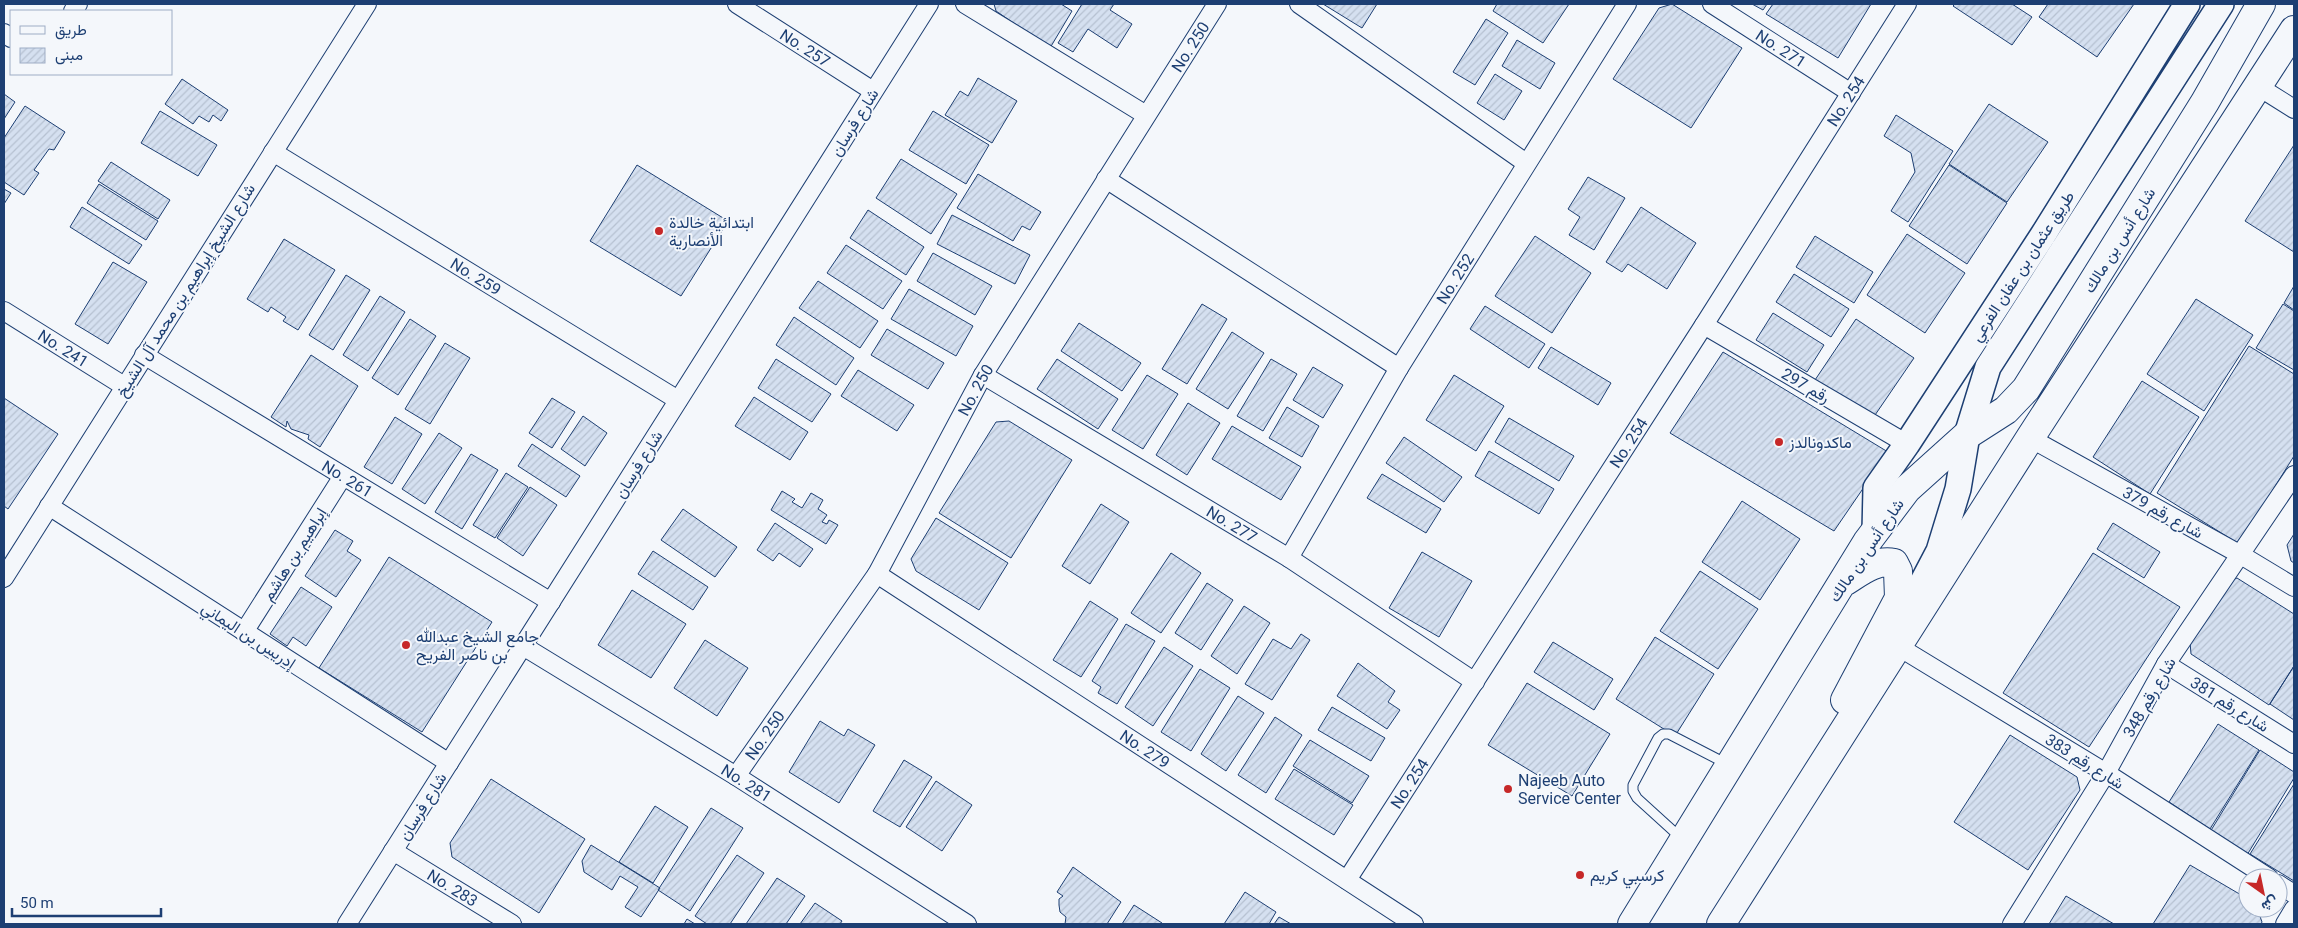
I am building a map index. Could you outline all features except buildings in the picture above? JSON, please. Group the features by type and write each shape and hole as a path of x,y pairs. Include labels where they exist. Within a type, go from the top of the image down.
{"main road":[{"name":"طريق عثمان بن عفان الفرعي","path":"1875,532 1876,488 1907,444 2043,235 2186,4"},
{"path":"1835,747 1939,551 1958,489 1967,435 1988,367 2221,4"},
{"name":"شارع أنس بن مالك","path":"1632,924 1875,532 1907,489 1967,435 2006,410 2026,389 2204,102 2261,4"},
{"name":"شارع أنس بن مالك","path":"1721,924 1899,647 2030,438 2259,87 2294,30"},
{"path":"1771,846 1900,598 1898,571 1894,563 1884,561 1874,564 1842,584"}],"street":[{"name":"شارع الشيخ إبراهيم بن محمد آل الشيخ","path":"4,578 368,4"},
{"name":"No. 257","path":"737,4 873,91"},
{"name":"شارع فرسان","path":"347,924 929,4"},
{"path":"964,4 1146,115"},
{"name":"No. 250","path":"736,776 877,574 984,375 1146,115 1218,4"},
{"path":"1299,4 1526,163"},
{"name":"No. 252","path":"1289,558 1399,368 1627,4"},
{"name":"No. 271","path":"1712,4 1851,93"},
{"name":"No. 254","path":"1347,880 1908,4"},
{"path":"2259,87 2294,109"},
{"name":"No. 259","path":"273,152 678,400"},
{"path":"1106,179 1399,368"},
{"name":"No. 241","path":"4,310 124,386"},
{"name":"رقم 297","path":"1704,325 1907,444"},
{"name":"No. 261","path":"144,355 551,602"},
{"name":"No. 277","path":"984,375 1289,558 1475,682"},
{"name":"شارع رقم 379","path":"2030,438 2242,555 2294,587"},
{"name":"شارع رقم 348","path":"2012,924 2106,773 2166,664 2242,555 2294,475"},
{"name":"إبراهيم بن هاشم","path":"244,632 343,476"},
{"name":"إدريس بن اليماني","path":"49,506 449,763"},
{"name":"No. 279","path":"877,574 1414,924"},
{"name":"No. 281","path":"523,646 736,776 968,924"},
{"name":"شارع رقم 383","path":"1899,647 2106,773 2253,868"},
{"name":"شارع رقم 381","path":"2166,664 2294,744"},
{"name":"No. 283","path":"393,851 512,924"},
{"path":"2284,924 2294,909"}],"lane":[{"path":"1684,840 1637,798 1633,792 1633,785 1658,738 1663,734 1669,734 1730,765"}],"place":[{"name":"ابتدائية خالدة الأنصارية","path":"659,231"},
{"name":"ماكدونالدز","path":"1779,442"},
{"name":"جامع الشيخ عبدالله بن ناصر الفريح","path":"406,645"},
{"name":"Najeeb Auto Service Center","path":"1508,789"},
{"name":"كرسبي كريم","path":"1580,875"}]}
